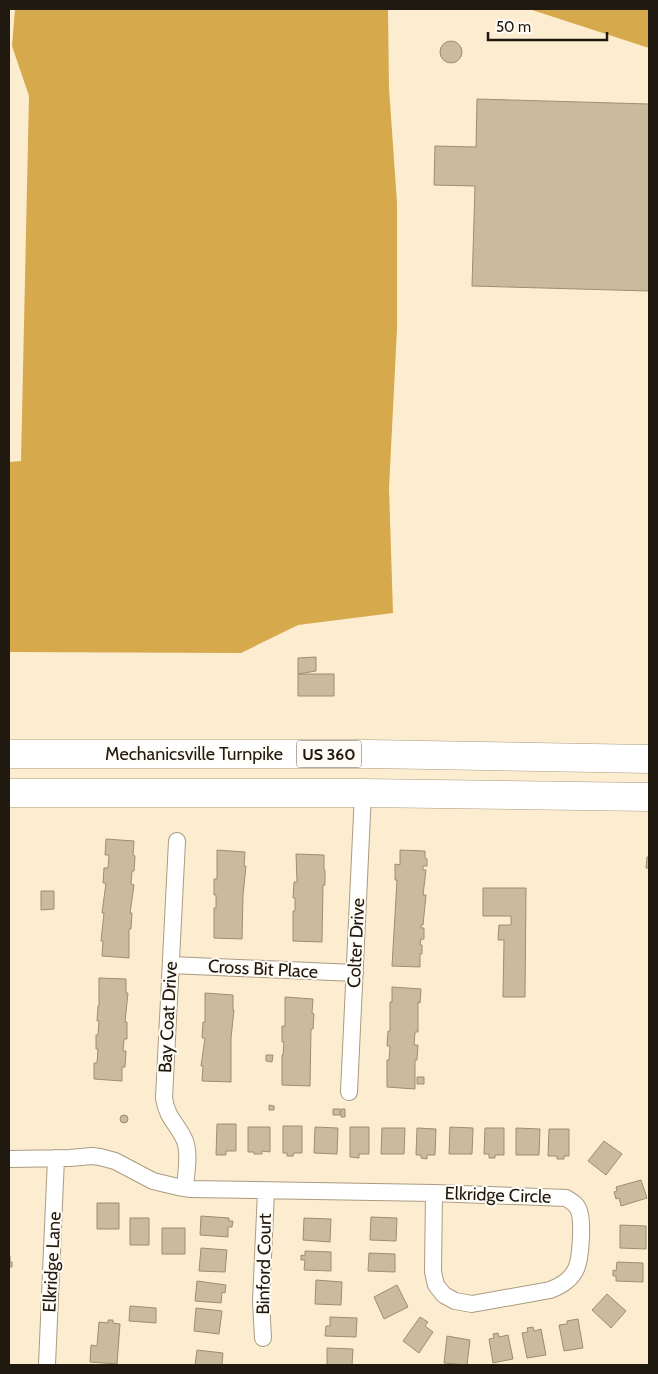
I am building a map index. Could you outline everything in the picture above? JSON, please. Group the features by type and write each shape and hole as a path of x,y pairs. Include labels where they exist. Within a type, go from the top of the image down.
{"highway":[{"name":"Mechanicsville Turnpike","path":"9,754 370,754 649,759"},
{"name":"US 360","path":"9,793 363,793 649,797"}],"street":[{"name":"Colter Drive","path":"349,1092 363,793"},
{"name":"Bay Coat Drive","path":"177,841 164,1098 168,1115 182,1135 186,1147 185,1188"},
{"name":"Cross Bit Place","path":"171,965 355,973"},
{"name":"Elkridge Circle","path":"9,1159 100,1157 115,1161 153,1181 185,1188 434,1193 566,1198 574,1202 579,1210 581,1220 579,1259 576,1269 561,1286 550,1290 472,1304 456,1301 444,1295 436,1285 433,1272 434,1193"},
{"name":"Elkridge Lane","path":"47,1365 56,1158"},
{"name":"Binford Court","path":"263,1338 261,1301 266,1190"}],"shaded area":[{"path":"15,9 388,9 389,88 397,203 397,329 389,488 393,613 298,625 241,653 9,652 9,462 21,461 29,96 12,46"},
{"path":"529,9 649,9 649,48"}],"building":[{"path":"451,41 459,44 462,52 459,60 451,63 443,60 440,52 443,44"},
{"path":"477,99 649,104 649,291 472,286 475,186 434,185 435,146 476,147"},
{"path":"316,657 316,671 298,674 298,658"},
{"path":"298,674 334,674 334,696 298,696"},
{"path":"106,839 134,841 134,871 132,871 131,884 134,885 130,913 132,913 131,929 129,929 129,958 102,956 103,941 101,941 104,913 102,913 106,883 103,883 104,868 108,868 109,855 105,855"},
{"path":"217,850 245,852 242,939 214,938 216,895 214,895 214,879 217,879"},
{"path":"400,850 425,851 425,858 427,859 427,866 423,866 423,870 426,870 423,895 426,895 423,925 421,925 421,928 424,928 424,939 421,939 420,945 422,945 422,954 420,954 420,967 392,966 397,880 395,880 395,864 400,865"},
{"path":"296,854 324,855 325,885 323,885 322,942 293,941 294,882 297,882"},
{"path":"647,857 649,857 649,868 646,868"},
{"path":"483,888 526,888 525,997 503,997 504,940 498,940 499,925 511,925 511,916 483,916"},
{"path":"41,891 54,891 54,909 41,910"},
{"path":"99,978 126,979 126,993 128,993 125,1022 127,1022 127,1039 124,1039 123,1051 126,1051 125,1067 122,1067 122,1081 94,1079 94,1063 97,1063 98,1049 96,1049 96,1035 98,1035 99,1021 97,1021"},
{"path":"392,987 421,989 420,1003 418,1002 418,1032 415,1032 414,1045 418,1045 417,1060 415,1060 415,1089 387,1087 387,1060 389,1060 390,1046 387,1046 388,1031 390,1031"},
{"path":"205,993 233,995 231,1082 202,1081 203,1066 201,1066 205,1038 202,1038 203,1022 205,1022"},
{"path":"285,997 313,999 312,1013 314,1014 313,1029 311,1029 310,1086 282,1085 284,1042 282,1042 282,1026 285,1026"},
{"path":"266,1055 273,1055 272,1062 266,1061"},
{"path":"417,1077 424,1077 424,1084 417,1084"},
{"path":"269,1105 274,1106 274,1110 269,1110"},
{"path":"333,1109 340,1109 340,1115 333,1115"},
{"path":"341,1109 345,1109 345,1117 341,1117"},
{"path":"124,1115 128,1119 124,1123 120,1119"},
{"path":"217,1124 236,1124 236,1151 226,1151 226,1155 216,1155"},
{"path":"283,1126 302,1126 302,1153 294,1153 293,1156 287,1156 287,1153 283,1153"},
{"path":"248,1127 270,1127 270,1152 262,1151 262,1154 254,1154 254,1152 248,1152"},
{"path":"315,1127 338,1128 337,1154 314,1153"},
{"path":"350,1127 369,1127 369,1154 359,1154 359,1158 350,1157"},
{"path":"450,1127 473,1128 472,1154 449,1154"},
{"path":"382,1128 405,1128 404,1154 381,1154"},
{"path":"417,1128 436,1129 435,1155 427,1155 427,1159 421,1158 421,1155 416,1155"},
{"path":"485,1128 504,1128 504,1155 495,1155 495,1158 489,1158 489,1154 484,1154"},
{"path":"516,1128 540,1129 539,1155 516,1155"},
{"path":"549,1129 569,1129 569,1156 564,1156 564,1159 557,1159 557,1156 548,1156"},
{"path":"604,1141 622,1154 606,1175 588,1161"},
{"path":"641,1180 647,1198 621,1206 619,1198 616,1199 614,1192 617,1191 616,1187"},
{"path":"97,1203 119,1203 119,1229 97,1229"},
{"path":"201,1216 229,1218 229,1221 233,1221 232,1227 228,1227 228,1237 200,1235"},
{"path":"371,1217 397,1218 396,1241 370,1240"},
{"path":"130,1218 149,1218 149,1245 130,1245"},
{"path":"304,1218 331,1219 330,1242 303,1240"},
{"path":"620,1225 646,1226 646,1249 620,1248"},
{"path":"162,1228 185,1228 185,1254 162,1254"},
{"path":"201,1248 227,1250 225,1272 199,1271"},
{"path":"305,1251 331,1252 331,1271 304,1270 305,1260 301,1260 301,1255 305,1256"},
{"path":"369,1253 395,1254 395,1272 368,1271"},
{"path":"9,1256 10,1262 12,1262 12,1267 9,1267"},
{"path":"617,1262 643,1263 643,1282 616,1281 616,1276 613,1276 613,1270 616,1271"},
{"path":"316,1280 342,1282 341,1305 315,1304"},
{"path":"197,1281 226,1285 225,1293 222,1292 221,1303 195,1301"},
{"path":"397,1285 408,1307 384,1319 374,1297"},
{"path":"607,1294 626,1311 611,1328 592,1310"},
{"path":"130,1306 156,1308 156,1323 129,1321"},
{"path":"196,1308 222,1311 219,1334 194,1331"},
{"path":"330,1317 357,1318 356,1337 325,1336 326,1326 330,1326"},
{"path":"420,1317 428,1322 425,1326 433,1332 419,1353 403,1341"},
{"path":"578,1319 583,1348 564,1351 559,1325"},
{"path":"108,1320 113,1320 113,1323 120,1324 117,1364 90,1362 91,1345 97,1346 99,1322 108,1323"},
{"path":"533,1327 534,1331 541,1329 546,1355 527,1358 522,1333 528,1332 527,1328"},
{"path":"498,1333 499,1337 508,1335 513,1359 493,1363 489,1339 494,1338 493,1334"},
{"path":"447,1336 470,1340 467,1365 444,1363"},
{"path":"327,1348 353,1349 352,1365 327,1365"},
{"path":"197,1350 223,1353 222,1365 195,1365"}]}
